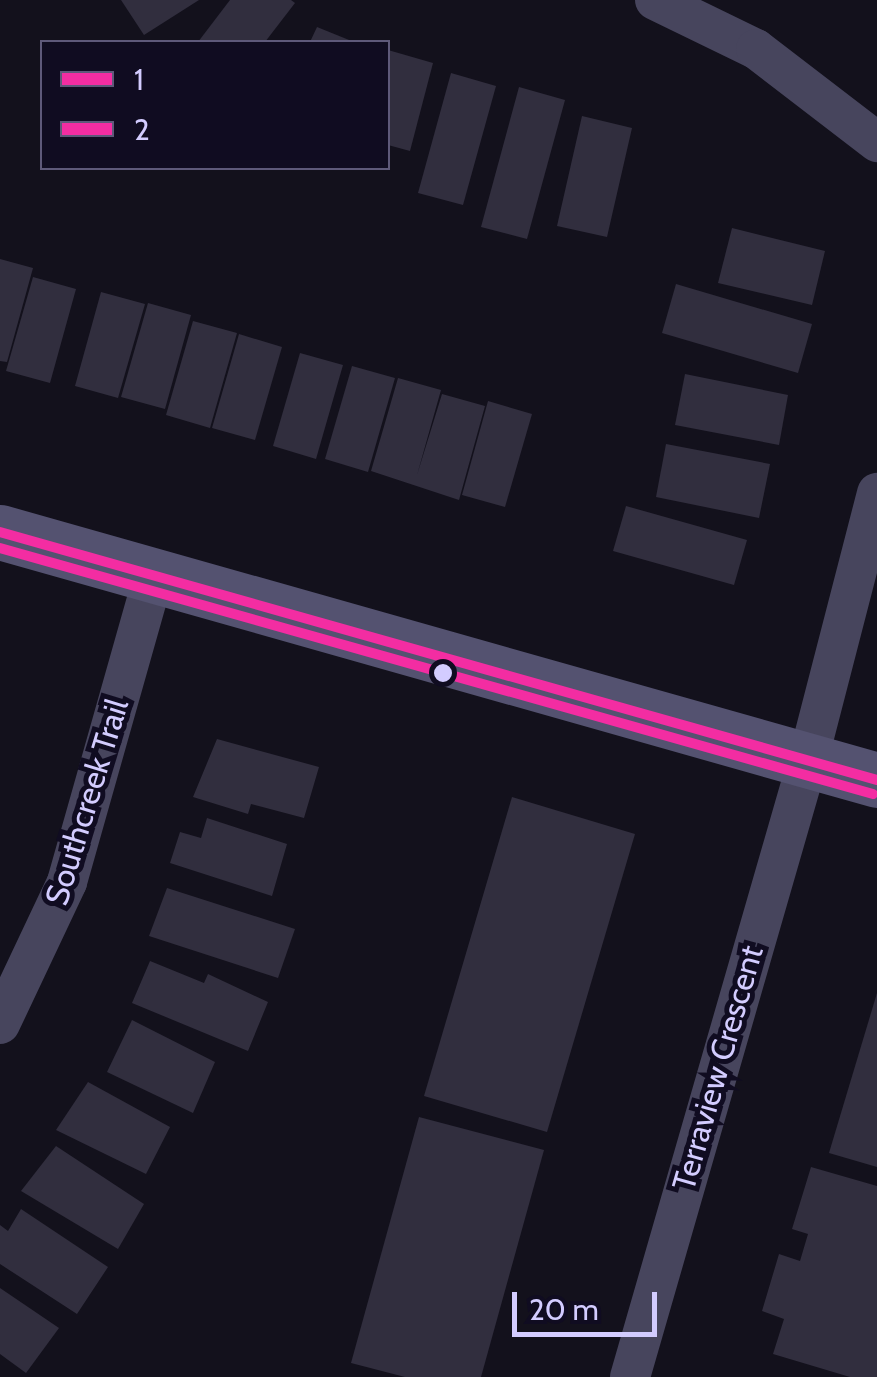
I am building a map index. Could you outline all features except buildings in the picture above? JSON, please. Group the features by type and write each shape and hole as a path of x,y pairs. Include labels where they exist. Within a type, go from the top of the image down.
{"main road":[{"path":"0,532 155,572 877,780"}],"street":[{"path":"655,0 756,49 877,142"},
{"name":"Terraview Crescent","path":"630,1377 808,760 877,494"},
{"name":"Southcreek Trail","path":"0,1024 68,882 155,572"}],"transit line":[{"name":"1","path":"0,532 877,780"},
{"name":"2","path":"0,548 873,794"}]}
